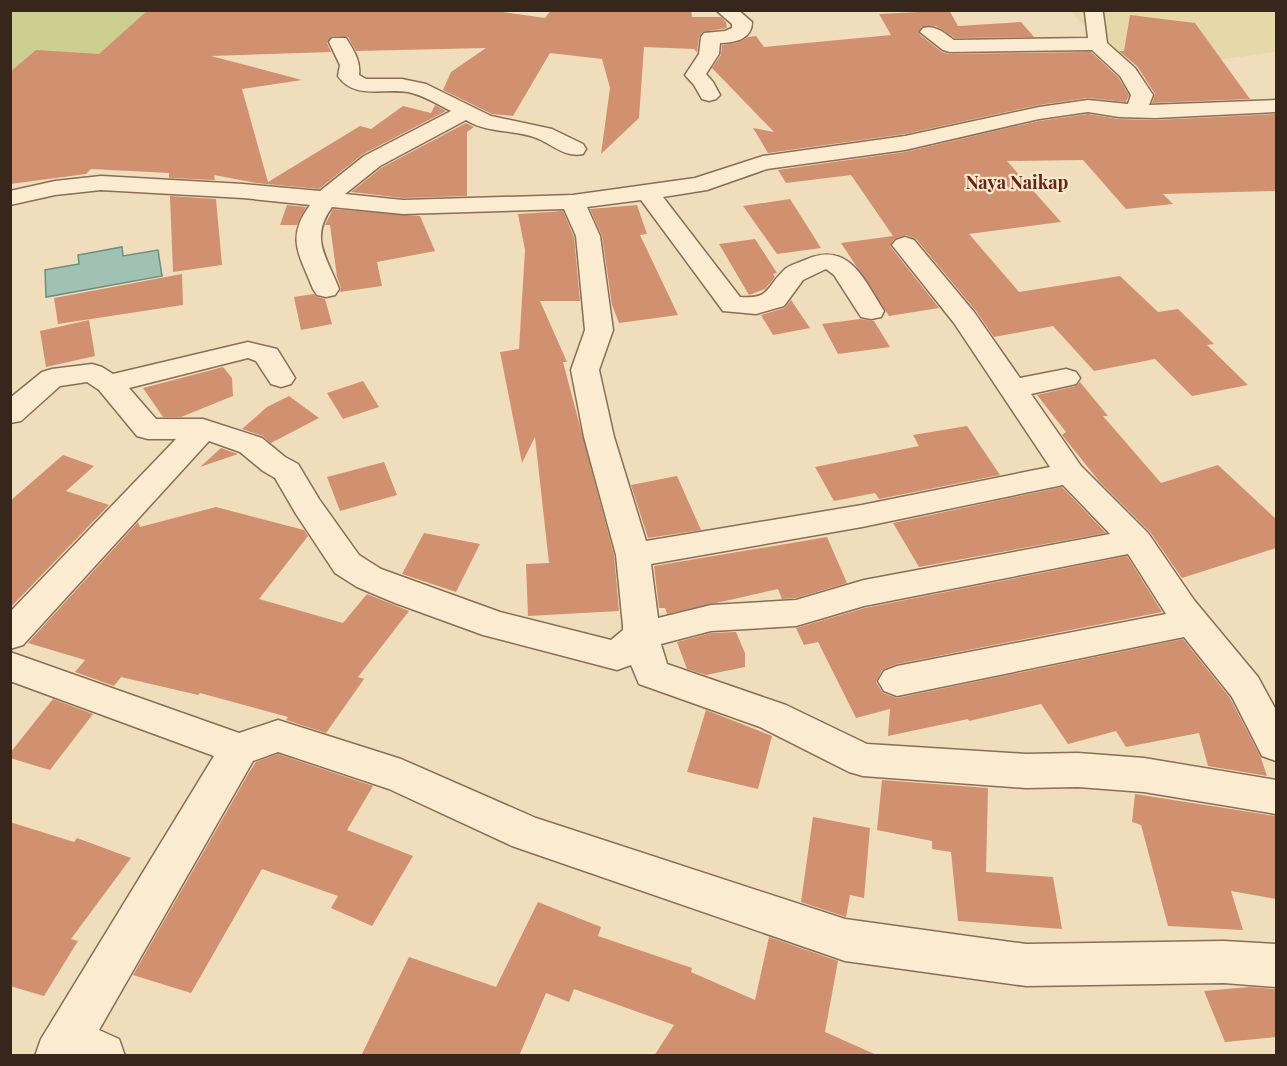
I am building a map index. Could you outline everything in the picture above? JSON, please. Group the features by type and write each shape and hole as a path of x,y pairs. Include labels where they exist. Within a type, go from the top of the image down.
{"street":[{"path":"709,95 703,82 695,75 709,54 711,38 728,37 742,31 742,22 725,10"},
{"path":"1097,12 1097,44"},
{"path":"930,32 950,46 1097,44 1128,72 1142,95 1136,110 1119,111"},
{"path":"339,42 350,65 348,76 354,83 367,86 403,84 420,88 468,111 475,118 486,123 543,133 575,149"},
{"path":"10,198 55,188 101,183 243,191 403,207 573,202 699,185 763,163 905,143 1039,113 1088,106 1119,111 1155,112 1276,106"},
{"path":"326,289 306,240 311,218 325,199 380,156 417,134 468,111"},
{"path":"647,192 732,304 756,306 775,300 794,274 820,262 830,261 844,270 871,311"},
{"path":"573,202 588,236 598,330 585,370 599,437 633,555 641,626 640,636 652,674 773,716 863,760 1026,771 1078,770 1144,775 1276,797"},
{"path":"905,245 964,318 1070,473 1136,541 1192,622 1245,687 1276,745"},
{"path":"109,384 248,350 267,355 281,378"},
{"path":"10,414 52,378 92,373 109,384 148,429 203,429 251,445 274,464 287,471 307,506 347,564 369,579 496,624 617,656 640,636 711,618 796,613 864,593 1136,541"},
{"path":"1013,388 1066,378"},
{"path":"10,635 203,429"},
{"path":"633,555 862,516 1070,473"},
{"path":"897,681 1192,622"},
{"path":"10,666 239,749 278,736 401,776 527,833 845,940 1026,964 1224,962 1276,966"},
{"path":"76,1050 239,749"}],"shaded area":[{"path":"1070,11 1276,11 1276,52 1128,72"},
{"path":"122,247 123,256 158,250 162,276 46,297 45,270 79,264 78,255"}],"green space":[{"path":"10,11 214,11 11,135"}],"building":[{"path":"148,10 489,10 545,18 551,10 691,10 692,17 721,17 726,22 727,28 702,32 697,52 694,49 644,47 639,118 601,154 610,88 602,59 550,53 513,116 492,114 443,90 451,72 486,48 356,51 348,37 332,36 327,43 331,52 211,56 302,80 242,89 268,182 360,126 371,129 403,106 431,113 435,105 446,111 363,154 319,189 256,183 214,175 215,180 169,178 169,173 91,169 86,174 10,184 10,72 36,50 99,54"},
{"path":"918,10 949,10 958,26 1021,22 1034,37 955,38 936,26 921,27 919,34 942,52 949,54 1091,52 1118,77 1129,95 1126,102 1088,98 1039,105 905,134 768,153 753,128 774,132 712,68 721,55 722,45 737,43 748,37 756,36 764,47 891,35 879,14 918,12"},
{"path":"1130,15 1195,23 1250,99 1152,103 1155,94 1137,66 1119,51 1124,51"},
{"path":"1088,114 1119,119 1155,120 1276,114 1276,191 1163,194 1173,204 1126,209 1083,160 1007,161 1061,222 969,234 1019,292 1120,276 1158,312 1178,309 1214,344 1207,345 1248,385 1192,396 1155,359 1094,371 1053,326 994,337 976,311 916,239 906,235 894,239 890,246 939,308 889,316 841,243 893,236 851,175 786,183 778,170 905,152 1039,121"},
{"path":"466,123 474,127 467,132 467,196 403,198 351,192 381,168"},
{"path":"170,196 216,199 222,265 173,272"},
{"path":"790,199 821,248 777,254 743,206"},
{"path":"287,205 306,207 297,225 280,225"},
{"path":"637,205 647,234 640,235 678,315 619,323 612,305 602,236 590,209"},
{"path":"333,209 420,216 435,251 377,262 382,286 340,292 330,225 325,225"},
{"path":"563,211 574,237 580,301 540,301 567,362 563,362 614,555 619,611 528,616 526,564 549,563 535,437 522,463 500,352 519,349 525,250 518,214"},
{"path":"755,239 777,273 773,274 775,277 765,289 749,295 719,244"},
{"path":"182,274 183,305 58,324 54,298"},
{"path":"314,294 325,299 332,324 301,330 294,297"},
{"path":"791,300 810,328 773,335 761,315 785,308"},
{"path":"860,319 874,321 890,347 838,354 822,324"},
{"path":"89,320 95,356 46,367 40,331"},
{"path":"223,367 232,378 233,396 181,417 163,417 143,388"},
{"path":"363,381 379,407 343,419 327,393"},
{"path":"1080,382 1108,416 1103,416 1161,483 1218,465 1276,519 1276,548 1182,578 1150,532 1099,481 1062,435 1066,432 1037,395 1076,386"},
{"path":"289,396 319,418 271,443 263,436 242,429 267,407"},
{"path":"967,426 1000,475 879,499 875,493 834,501 815,467 919,446 913,435"},
{"path":"221,448 238,454 200,467"},
{"path":"63,455 94,466 66,491 109,505 10,608 10,501"},
{"path":"384,462 397,495 340,511 327,477"},
{"path":"677,476 701,530 648,538 631,485"},
{"path":"1062,487 1106,533 919,567 893,523"},
{"path":"216,507 304,530 308,536 259,599 343,623 367,594 409,611 358,677 364,679 326,733 286,720 288,717 200,693 198,695 121,677 114,686 75,672 85,660 28,643 138,522 140,527"},
{"path":"424,533 480,544 456,592 402,574"},
{"path":"827,537 847,583 796,598 782,599 778,589 667,614 665,608 659,608 654,566"},
{"path":"1127,556 1162,612 897,664 882,670 876,682 883,693 897,698 1183,639 1230,698 1261,758 1267,776 1208,766 1199,733 1126,747 1116,731 1068,744 1041,704 969,721 968,719 888,736 890,709 856,718 818,642 804,645 796,628 865,608"},
{"path":"736,632 745,653 745,667 706,675 687,669 677,642 711,633"},
{"path":"53,699 93,714 50,770 10,758 10,753"},
{"path":"706,710 772,736 758,789 687,772"},
{"path":"278,754 373,786 347,830 413,856 372,926 331,908 338,896 262,869 191,993 133,975 250,771 256,762"},
{"path":"882,780 988,788 986,872 1053,877 1062,929 958,921 951,852 932,849 932,841 877,830"},
{"path":"1135,794 1276,816 1276,899 1231,891 1243,930 1168,926 1141,825 1132,822"},
{"path":"813,817 870,828 864,898 850,895 846,917 801,902"},
{"path":"10,822 74,842 77,838 131,858 71,939 78,941 44,996 10,986"},
{"path":"538,902 601,927 598,936 692,968 691,972 755,1000 769,937 838,961 825,1032 879,1056 654,1056 674,1025 574,989 569,1002 546,993 519,1056 361,1056 409,957 496,987"},
{"path":"1249,987 1276,989 1276,1037 1225,1042 1204,991"}],"district":[{"name":"Naya Naikap","path":"1017,182"}]}
